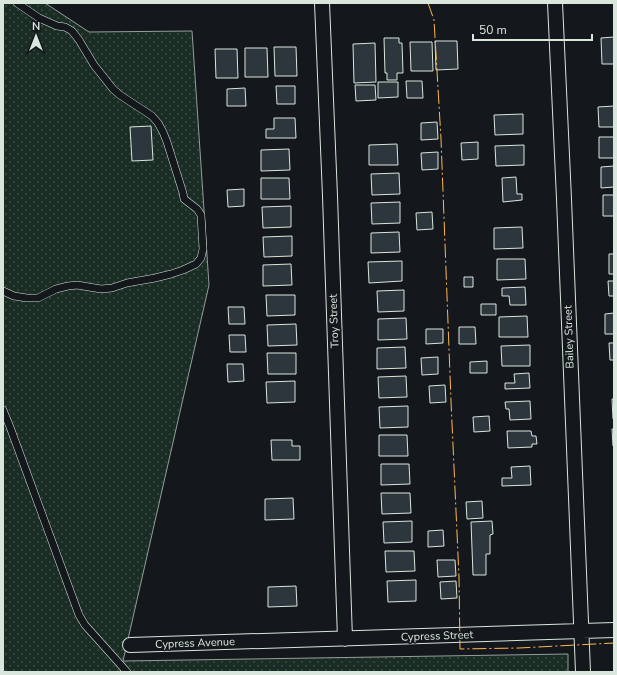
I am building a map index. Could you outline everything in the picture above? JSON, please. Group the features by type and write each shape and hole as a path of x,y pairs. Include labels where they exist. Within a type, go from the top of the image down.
{"street":[{"name":"Troy Street","path":"322,3 345,639"},
{"name":"Bailey Street","path":"555,3 582,672"},
{"name":"Cypress Street","path":"260,642 614,630"},
{"name":"Cypress Avenue","path":"130,645 260,642"}],"lane":[{"path":"3,291 14,296 38,298 56,289 68,286 77,285 101,289 112,288 183,270 196,264 201,258 203,249 201,215 197,209 184,199 167,142 158,122 113,89 94,65 72,31 39,18 17,3"},
{"path":"3,410 80,615 85,625 127,672"}],"green space":[{"path":"3,3 45,3 89,32 192,31 209,285 123,661 568,654 568,672 3,672"}],"building":[{"path":"614,37 614,64 602,64 601,38"},
{"path":"384,38 399,38 399,43 402,43 403,73 397,73 397,80 387,80 387,73 385,73"},
{"path":"435,41 457,41 458,69 436,70"},
{"path":"410,42 432,42 433,71 411,71"},
{"path":"375,43 376,82 354,83 353,44"},
{"path":"274,47 296,47 297,76 275,76"},
{"path":"245,48 267,48 268,77 245,77"},
{"path":"215,49 237,49 238,78 216,78"},
{"path":"406,81 422,81 423,98 407,98"},
{"path":"378,82 398,82 398,97 378,98"},
{"path":"355,85 375,85 376,100 356,101"},
{"path":"276,86 295,86 295,104 277,104"},
{"path":"245,88 246,106 227,106 227,89"},
{"path":"614,106 614,127 599,127 598,107"},
{"path":"523,114 523,134 495,135 494,115"},
{"path":"274,118 295,118 296,138 266,138 266,129 274,129"},
{"path":"437,122 438,139 421,140 421,123"},
{"path":"151,126 153,160 132,161 130,127"},
{"path":"599,137 614,137 614,158 599,158"},
{"path":"478,142 478,159 462,160 461,143"},
{"path":"397,144 398,165 369,165 369,145"},
{"path":"524,145 524,165 496,166 495,146"},
{"path":"289,149 290,170 261,171 261,150"},
{"path":"438,152 438,169 422,170 421,153"},
{"path":"614,166 614,187 601,188 601,167"},
{"path":"399,173 400,194 372,195 371,174"},
{"path":"516,177 517,194 522,194 522,200 503,202 502,178"},
{"path":"261,178 289,178 290,199 261,199"},
{"path":"244,189 244,206 228,207 227,190"},
{"path":"603,195 614,195 614,216 603,216"},
{"path":"400,202 400,223 372,224 371,203"},
{"path":"291,206 291,227 263,228 262,207"},
{"path":"432,212 433,229 417,230 416,213"},
{"path":"522,227 523,248 494,249 494,228"},
{"path":"399,232 400,252 371,253 371,233"},
{"path":"292,236 292,256 264,257 263,237"},
{"path":"609,254 614,254 614,274 609,274"},
{"path":"497,259 525,259 526,279 497,280"},
{"path":"402,261 402,281 369,283 368,262"},
{"path":"291,264 292,285 263,286 263,265"},
{"path":"464,277 473,277 473,287 464,287"},
{"path":"608,281 614,281 614,296 609,296"},
{"path":"525,287 526,305 510,305 509,296 502,296 502,288"},
{"path":"404,290 404,311 378,312 377,291"},
{"path":"266,295 295,295 295,315 267,316"},
{"path":"481,304 496,304 496,315 481,315"},
{"path":"228,307 244,307 245,324 229,324"},
{"path":"614,313 614,334 605,334 605,314"},
{"path":"527,316 528,337 499,337 499,317"},
{"path":"406,318 407,339 378,340 378,319"},
{"path":"296,324 297,345 268,346 267,325"},
{"path":"459,327 475,327 476,344 459,344"},
{"path":"426,329 443,329 443,343 426,344"},
{"path":"229,335 245,335 246,352 230,352"},
{"path":"609,343 614,343 614,360 610,360"},
{"path":"530,345 530,366 502,366 501,346"},
{"path":"405,347 406,368 377,369 377,348"},
{"path":"267,353 296,353 296,374 268,374"},
{"path":"438,357 438,374 422,375 421,358"},
{"path":"487,361 487,373 470,373 470,362"},
{"path":"227,364 243,364 244,381 228,382"},
{"path":"529,373 530,388 505,389 505,383 515,383 514,374"},
{"path":"406,376 407,397 379,398 378,377"},
{"path":"295,381 295,402 267,403 266,382"},
{"path":"445,385 446,402 430,403 429,386"},
{"path":"612,399 614,399 614,419 613,419"},
{"path":"530,401 531,419 510,420 509,409 506,409 505,402"},
{"path":"408,406 408,427 380,428 379,407"},
{"path":"489,416 490,431 474,432 473,417"},
{"path":"612,429 614,429 614,446 613,446"},
{"path":"507,431 531,431 532,436 536,436 537,444 532,444 532,447 508,448"},
{"path":"379,435 407,435 408,456 379,456"},
{"path":"271,440 292,440 292,446 300,446 300,460 272,460"},
{"path":"381,464 409,464 410,484 381,485"},
{"path":"530,466 531,485 502,486 502,478 512,478 511,467"},
{"path":"381,493 410,493 411,513 382,514"},
{"path":"293,498 294,519 265,520 265,499"},
{"path":"482,501 483,518 467,519 466,502"},
{"path":"412,521 412,542 384,543 383,522"},
{"path":"492,521 493,534 490,535 490,554 486,554 486,575 473,575 471,522"},
{"path":"443,530 444,546 428,547 428,531"},
{"path":"385,551 414,551 415,571 386,572"},
{"path":"437,560 455,560 456,576 438,577"},
{"path":"416,580 416,601 388,602 387,581"},
{"path":"456,581 457,598 441,599 440,582"},
{"path":"296,586 297,606 268,607 268,587"}],"power":[{"path":"428,3 434,20 441,139 459,577 460,649 519,648 614,643"}]}
